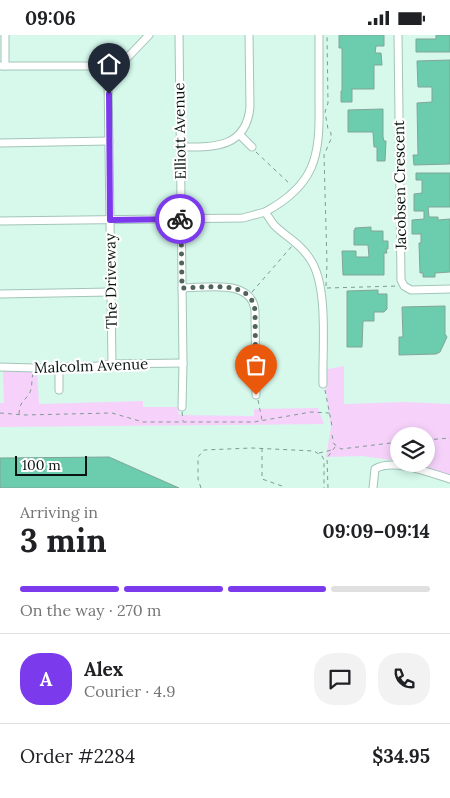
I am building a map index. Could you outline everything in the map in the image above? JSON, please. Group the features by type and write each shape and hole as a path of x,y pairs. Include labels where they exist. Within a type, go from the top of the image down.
{"street":[{"path":"4,35 3,66 100,66 112,72 149,35"},
{"name":"Elliott Avenue","path":"179,35 182,407"},
{"path":"180,147 219,145 240,135 250,113 249,35"},
{"path":"0,221 243,218 265,213 298,189 307,176 316,155 320,137 319,35"},
{"name":"Jacobsen Crescent","path":"398,35 401,274 404,286"},
{"name":"The Driveway","path":"112,72 108,78 112,364"},
{"path":"240,135 254,150"},
{"path":"0,143 109,141"},
{"path":"265,213 274,225 296,241 311,260 318,274 321,289 324,384"},
{"path":"404,286 410,290 450,289"},
{"path":"182,288 234,288 249,295 253,301 255,311 256,395"},
{"path":"0,294 111,292"},
{"name":"Malcolm Avenue","path":"0,367 34,368 183,363"},
{"path":"59,367 59,390"},
{"path":"373,488 375,469 381,465 405,467 450,479"}],"path":[{"path":"327,35 328,103 325,112 331,139 324,155 327,285 324,289 404,286"},
{"path":"254,150 293,188"},
{"path":"249,295 296,241"},
{"path":"19,414 22,401 31,389 34,368"},
{"path":"324,384 332,427"},
{"path":"256,395 262,420"},
{"path":"182,407 183,421"},
{"path":"0,413 112,413 143,422 262,420 311,412 329,413"},
{"path":"328,488 327,458 335,446 332,435"},
{"path":"435,439 450,438"},
{"path":"335,446 341,449 390,443"},
{"path":"262,448 262,479 284,488"},
{"path":"200,488 198,457 204,450 262,448 314,451 318,453 324,460 324,488"},
{"path":"318,453 333,450"}],"shaded area":[{"path":"344,366 344,404 404,402 450,404 450,475 435,471 435,427 390,427 390,460 362,456 326,457 331,427 323,370"},
{"path":"3,369 37,370 39,404 143,401 143,407 178,407 179,415 254,416 254,409 318,408 324,424 0,427 0,403 4,403"}],"building":[{"path":"339,35 384,35 384,46 376,46 375,53 381,53 382,65 374,65 374,89 352,89 352,102 341,102 342,48 339,48"},
{"path":"436,35 450,35 450,52 416,52 416,39 436,39"},
{"path":"450,60 450,164 414,165 413,155 418,155 417,103 432,102 432,87 418,87 417,61"},
{"path":"383,109 383,137 384,141 386,141 385,161 377,161 377,147 374,147 373,132 348,132 348,110"},
{"path":"416,173 450,173 450,207 428,207 429,217 438,217 438,220 450,219 450,272 435,273 435,277 423,277 423,273 420,273 419,243 421,243 421,234 412,234 412,220 424,219 424,211 414,211 414,194 422,193 422,180 416,180"},
{"path":"371,227 371,231 383,231 383,241 388,241 387,253 384,253 384,275 343,275 342,251 356,251 356,257 369,257 368,245 354,245 354,230 355,228"},
{"path":"378,290 378,294 387,294 387,309 384,312 374,312 374,321 363,321 362,347 347,347 347,291"},
{"path":"445,306 445,334 447,337 440,352 436,354 399,355 399,337 403,337 402,307"},
{"path":"109,457 179,488 0,488 0,458"}],"way so far":[{"path":"180,219 182,288 234,288 246,292 253,301 255,311 256,395"}],"route":[{"path":"109,94 110,220 180,219"}]}
